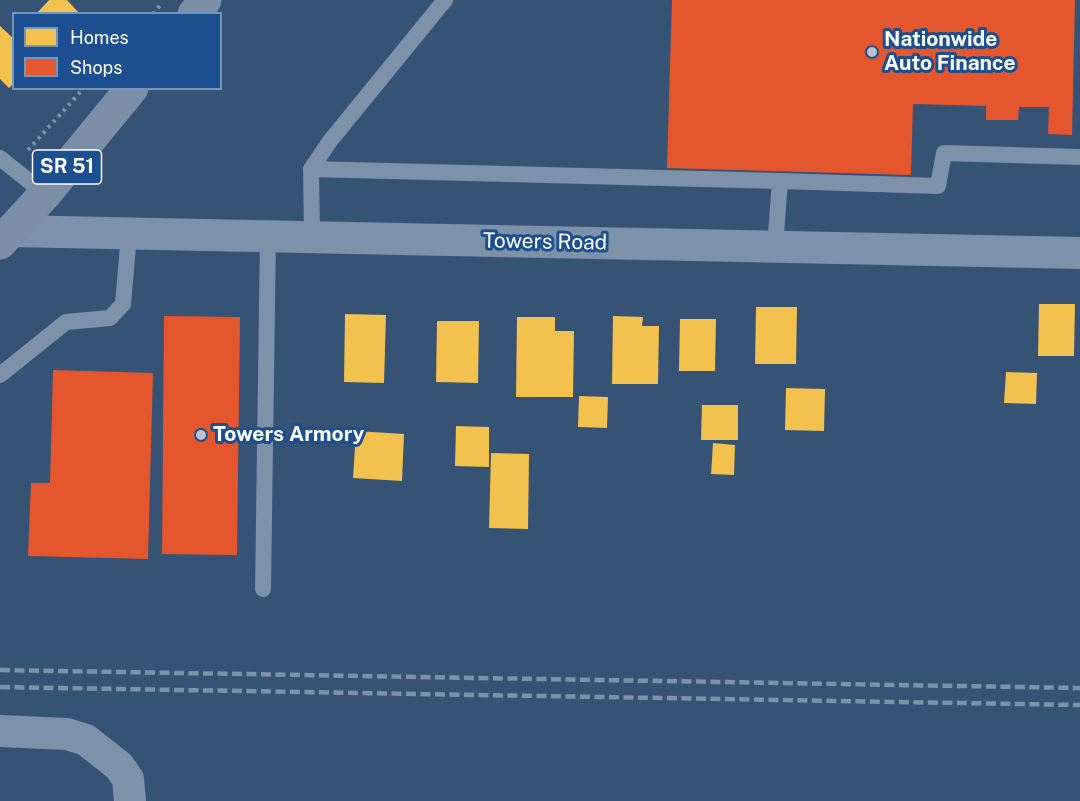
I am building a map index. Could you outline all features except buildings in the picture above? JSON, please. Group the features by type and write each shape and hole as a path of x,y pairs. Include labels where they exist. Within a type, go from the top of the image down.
{"main road":[{"path":"196,12 205,0"},
{"name":"SR 51","path":"5,237 45,194 130,90"}],"street":[{"name":"Towers Road","path":"5,237 129,234 1080,253"},
{"path":"0,731 67,734 86,740 119,766 128,779 130,801"}],"lane":[{"path":"312,237 311,169 330,141 445,0"},
{"path":"311,169 939,186 944,153 1080,157"},
{"path":"6,162 45,194"},
{"path":"775,247 780,182"},
{"path":"0,375 66,322 110,318 123,304 129,234"},
{"path":"263,589 268,237"}],"path":[{"path":"155,12 165,0"},
{"path":"6,162 82,90"}],"railway":[{"path":"0,670 1080,688"},
{"path":"0,687 1080,705"}],"place":[{"name":"Nationwide Auto Finance","path":"872,52"},
{"name":"Towers Armory","path":"201,435"}]}
